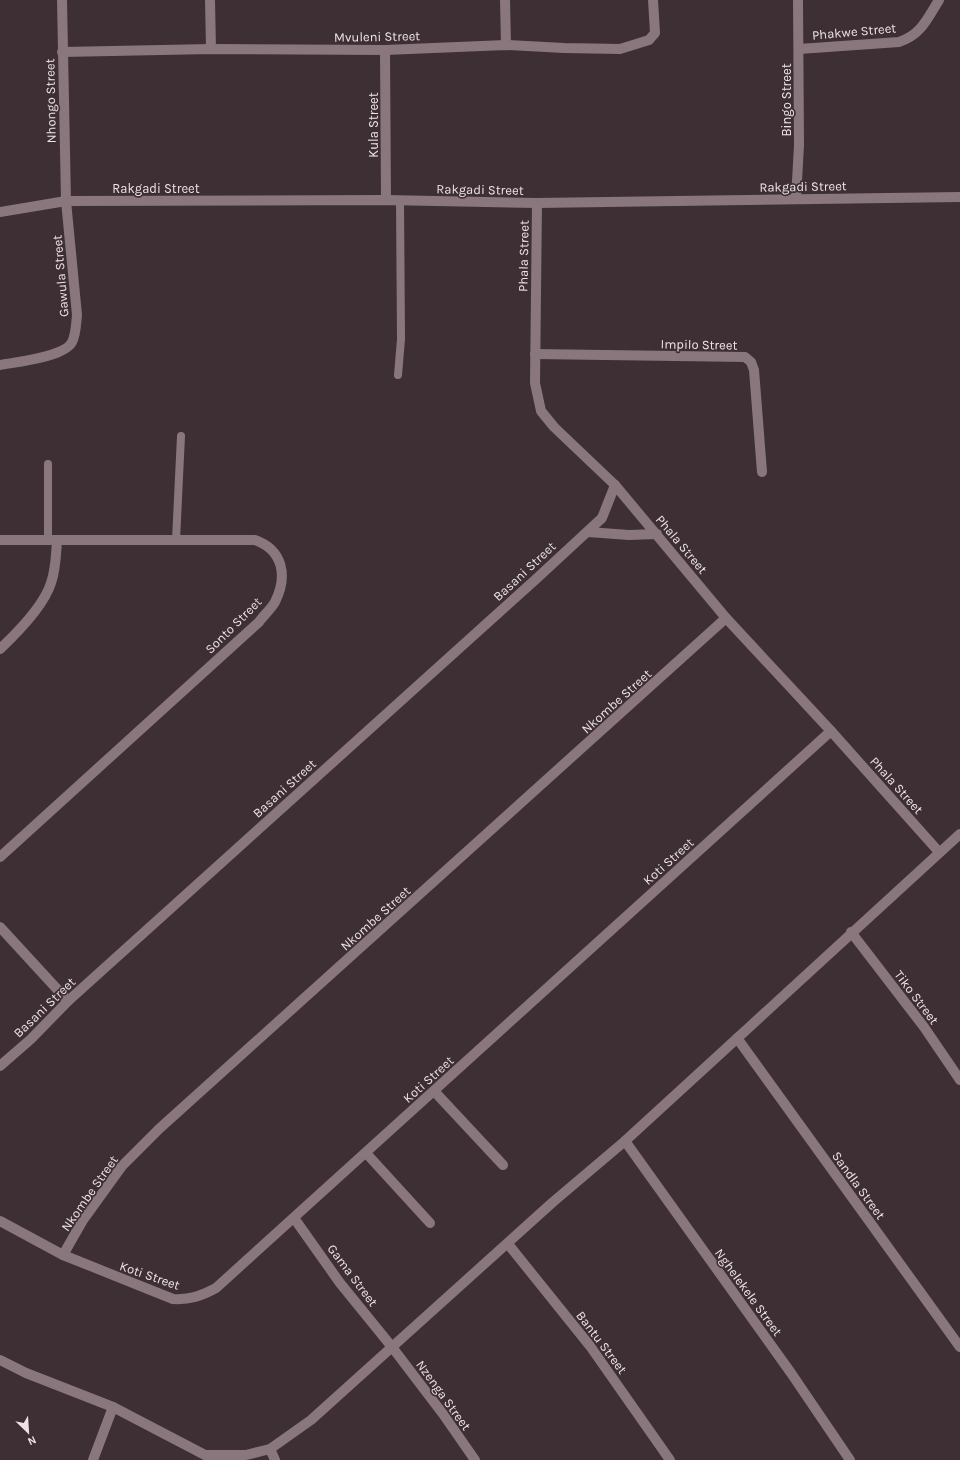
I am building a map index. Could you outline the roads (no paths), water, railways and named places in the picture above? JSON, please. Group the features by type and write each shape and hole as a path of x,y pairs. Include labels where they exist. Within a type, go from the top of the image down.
{"street":[{"name":"Nhongo Street","path":"62,0 66,201"},
{"path":"210,0 211,49"},
{"path":"505,0 506,45"},
{"name":"Mvuleni Street","path":"62,52 211,49 385,50 506,45 620,49 649,40 655,33 654,0"},
{"name":"Bingo Street","path":"796,199 799,145 798,0"},
{"name":"Phakwe Street","path":"799,49 899,42 911,38 919,31 939,0"},
{"name":"Kula Street","path":"385,50 386,200"},
{"name":"Rakgadi Street","path":"0,212 66,201 386,200 537,203 960,197"},
{"name":"Gawula Street","path":"0,365 63,351 73,342 77,315 66,201"},
{"name":"Phala Street","path":"537,203 535,354 538,403 544,416 561,435 614,486 657,534 726,618 831,731 940,852"},
{"name":"Impilo Street","path":"535,354 744,357 751,362 754,370 762,472"},
{"name":"Basani Street","path":"0,1066 31,1039 68,1001 535,580 568,548 588,532 602,518 614,486"},
{"path":"588,532 629,535 657,534"},
{"name":"Sonto Street","path":"0,540 255,540 265,544 278,557 281,565 281,585 274,603 259,622 0,857"},
{"path":"0,649 30,616 51,584 55,571 52,540"},
{"name":"Nkombe Street","path":"62,1255 83,1220 122,1166 159,1129 726,618"},
{"name":"Koti Street","path":"0,1221 62,1255 173,1299 187,1300 201,1296 216,1288 831,731"},
{"path":"0,1360 26,1373 113,1407 207,1458 246,1454 270,1449 311,1420 392,1346 625,1141 851,932 960,834"},
{"path":"0,927 68,1001"},
{"name":"Tiko Street","path":"851,932 924,1027 960,1080"},
{"name":"Sandla Street","path":"737,1038 960,1347"},
{"path":"434,1091 503,1165"},
{"name":"Nghelekele Street","path":"625,1141 850,1460"},
{"path":"366,1152 430,1223"},
{"name":"Gama Street","path":"294,1218 340,1282 392,1346"},
{"name":"Bantu Street","path":"508,1244 590,1346 670,1460"},
{"name":"Nzenga Street","path":"392,1346 475,1460"},
{"path":"93,1460 113,1407"},
{"path":"270,1449 275,1460"}],"lane":[{"path":"398,375 401,339 400,201"},
{"path":"176,540 181,436"},
{"path":"48,464 52,540"}]}
